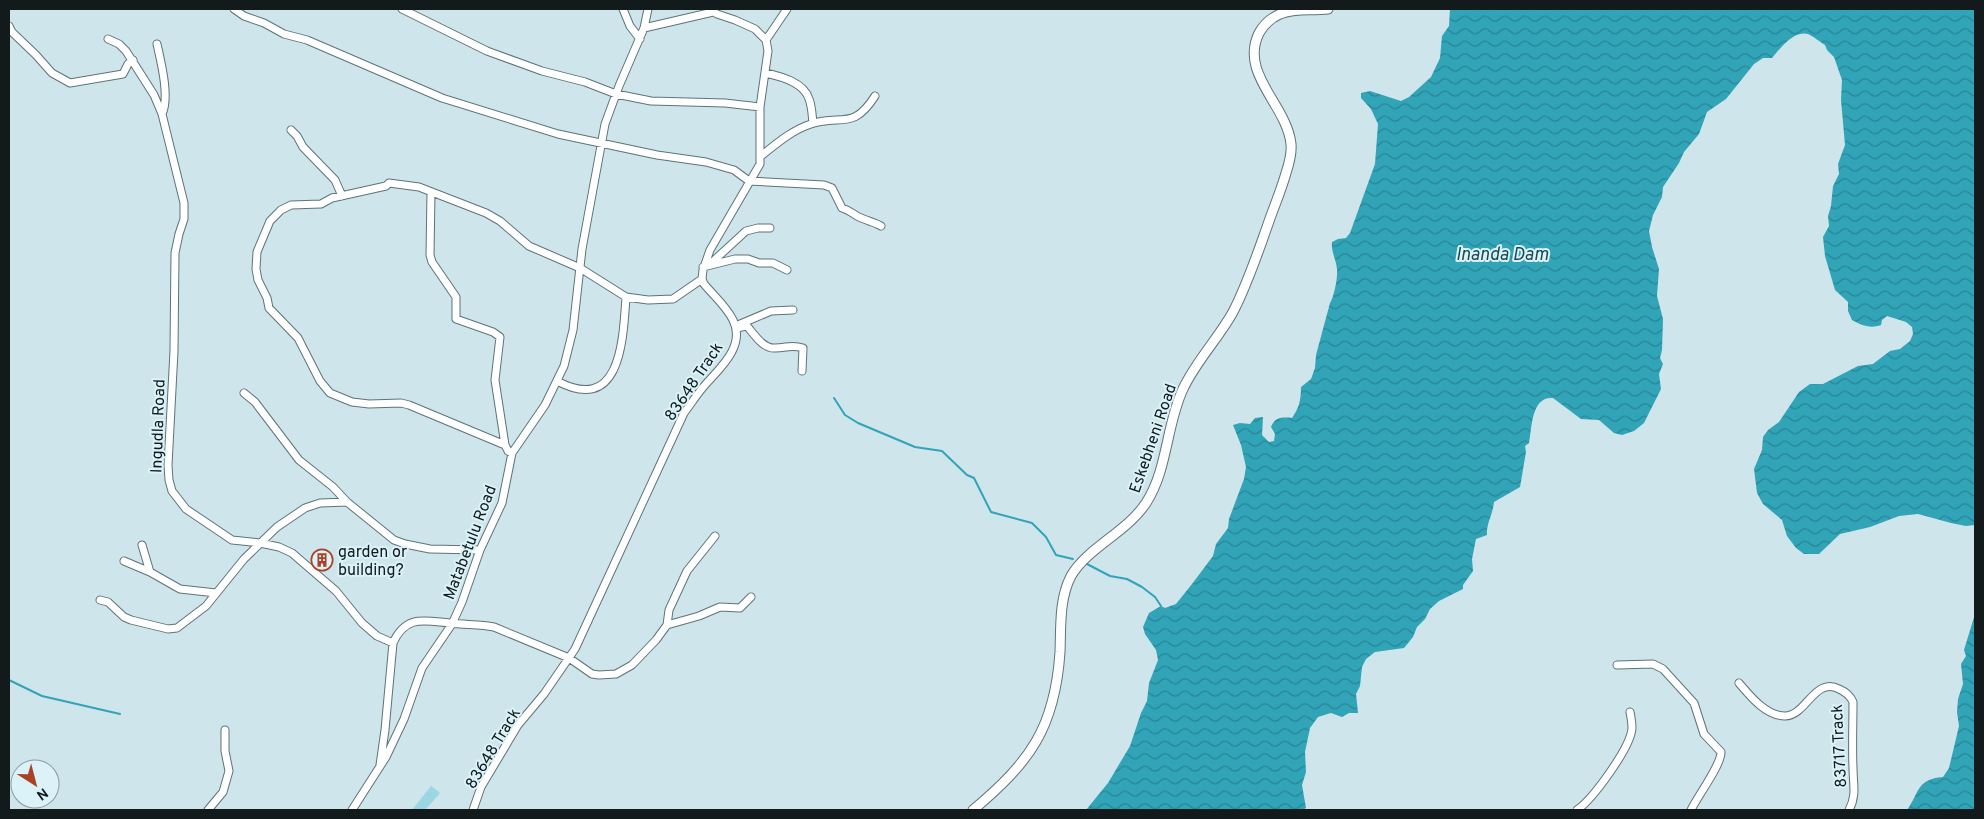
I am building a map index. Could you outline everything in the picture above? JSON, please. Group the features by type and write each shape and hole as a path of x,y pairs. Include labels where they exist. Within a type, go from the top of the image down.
{"street":[{"path":"234,9 244,16 264,23 284,34 307,40 442,98 558,134 601,144 706,162 734,170 749,181 824,185 832,188 842,208 852,210 858,216 881,226"},
{"path":"402,9 487,51 542,71 585,82 616,94 651,101 725,103 760,107"},
{"path":"623,9 630,26 640,39"},
{"name":"Matabetulu Road","path":"352,810 379,769 404,719 422,668 452,624 469,584 480,550 502,503 512,453 540,414 557,381 569,350 580,268 605,124 640,39 648,9"},
{"path":"732,18 734,9"},
{"path":"766,40 787,9"},
{"name":"Eskebheni Road","path":"973,810 1009,779 1027,757 1042,732 1056,691 1061,618 1065,592 1070,578 1080,564 1126,525 1146,502 1158,475 1177,402 1184,387 1234,310 1283,184 1291,144 1285,124 1258,73 1254,59 1254,46 1258,36 1263,26 1280,14 1291,11 1328,9"},
{"path":"505,445 409,405 401,403 369,404 352,402 333,395 320,381 298,338 269,308 267,298 258,280 256,252 270,221 281,210 291,205 314,205 366,189 386,186 389,183 407,184 486,213 500,221 529,246 580,268 626,298 648,300 673,299 702,279 710,250 760,164 760,107 768,52 766,40 755,29 711,10 644,28"},
{"path":"9,26 12,32 52,73 70,83 123,74 128,64 133,60"},
{"name":"Ingudla Road","path":"108,39 122,46 133,60 154,95 162,114 185,210 175,253 174,351 168,480 175,497 181,505 198,518 232,540 260,543 279,548 297,557 336,591 362,623 378,636 393,643"},
{"path":"157,44 161,61 165,101 162,114"},
{"path":"765,73 790,80 806,93 809,98 813,123"},
{"path":"761,156 793,132 813,123 853,118 863,112 875,96"},
{"path":"291,130 303,147 335,180 342,196"},
{"path":"431,192 430,255 432,262 456,297 456,319 493,332 500,337 494,373 505,445 508,451 512,453"},
{"path":"704,268 746,231 770,228"},
{"path":"704,268 735,259 748,259 759,263 773,263 786,270"},
{"name":"83648 Track","path":"472,810 482,787 518,725 544,694 569,658 599,599 684,413 728,358 737,337 736,327 729,314 702,279"},
{"path":"557,381 590,390 596,389 606,382 621,351 626,298"},
{"path":"736,327 771,311 793,310"},
{"path":"736,327 747,326 764,345 773,348 794,345 804,348 802,371"},
{"path":"244,393 255,402 299,460 394,540 430,549 480,550"},
{"path":"100,600 108,602 124,617 131,620 168,629 182,625 206,606 244,559 277,528 304,508 320,503 347,502"},
{"path":"379,769 385,730 393,643 398,633 405,627 420,620 494,627 569,658 592,674 616,674 641,656 667,625 669,610 687,571 715,536"},
{"path":"142,545 150,572"},
{"path":"124,561 150,572 184,591 216,593"},
{"path":"667,625 699,616 720,607 740,608 751,597"},
{"path":"1617,665 1653,664 1663,669 1694,703 1704,734 1721,752 1721,758 1716,768 1698,795 1691,810"},
{"name":"83717 Track","path":"1739,683 1762,706 1780,715 1796,713 1815,694 1829,686 1836,687 1851,697 1853,702 1855,797 1849,810"},
{"path":"1577,810 1599,790 1628,741 1632,728 1630,712"},
{"path":"208,810 223,792 229,770 225,751 225,730"}],"shaded area":[{"path":"431,786 440,793 425,810 412,810"}],"water":[{"name":"Inanda Dam","path":"1450,9 1975,9 1975,525 1966,526 1918,514 1899,516 1870,527 1840,534 1819,554 1804,554 1796,548 1787,536 1782,520 1763,504 1757,493 1754,469 1762,450 1763,437 1768,430 1779,422 1799,392 1810,384 1823,384 1858,366 1873,364 1890,351 1900,349 1910,341 1913,334 1912,327 1906,322 1887,316 1882,320 1881,325 1873,327 1862,325 1852,320 1848,311 1848,302 1835,290 1825,256 1823,237 1829,226 1828,216 1833,186 1839,174 1838,164 1845,145 1841,100 1842,80 1834,57 1825,45 1808,34 1797,35 1787,41 1772,58 1763,58 1754,64 1726,99 1707,112 1699,134 1684,152 1663,187 1662,197 1653,215 1649,231 1659,269 1657,296 1663,319 1660,358 1663,364 1659,374 1661,389 1644,423 1634,431 1622,435 1614,433 1599,420 1581,419 1553,398 1540,402 1534,414 1529,443 1525,446 1526,452 1520,487 1494,502 1487,535 1476,539 1472,559 1473,571 1463,585 1463,589 1439,601 1430,609 1404,648 1375,652 1366,659 1362,667 1360,686 1356,694 1358,713 1349,713 1342,717 1331,713 1318,717 1310,728 1305,752 1306,772 1302,785 1306,808 1303,810 1086,810 1108,783 1130,746 1147,701 1149,683 1158,660 1156,650 1145,634 1143,627 1149,613 1161,606 1165,608 1176,604 1213,556 1216,544 1228,528 1229,519 1244,479 1246,467 1241,445 1233,425 1240,423 1250,424 1255,418 1263,417 1262,435 1269,442 1274,441 1275,434 1271,427 1279,418 1292,418 1299,404 1301,387 1311,379 1336,282 1337,269 1332,242 1346,238 1350,233 1375,164 1378,124 1371,109 1361,98 1361,93 1370,91 1401,101 1409,97 1431,77 1440,58 1442,36 1449,26"},
{"path":"1975,614 1975,810 1907,810 1923,784 1934,778 1943,777 1949,768 1959,726 1958,699 1963,684 1961,664 1966,656 1964,650"}],"waterway":[{"path":"834,398 845,415 858,423 915,447 942,451 967,475 974,478 991,512 1032,523 1046,537 1056,555 1073,559"},
{"path":"1087,564 1110,576 1127,579 1142,587 1155,597 1161,606"},
{"path":"9,680 42,696 120,714"}],"place":[{"name":"garden or building?","path":"322,560"}]}
